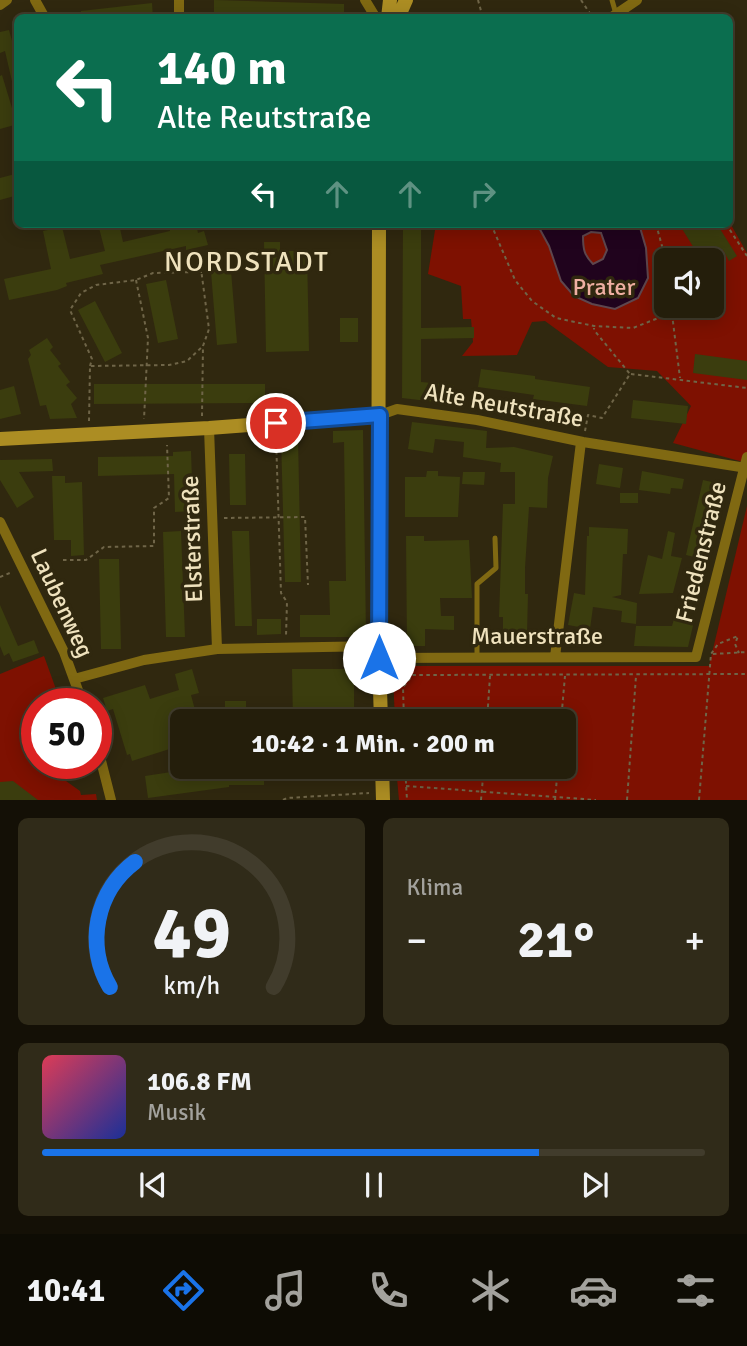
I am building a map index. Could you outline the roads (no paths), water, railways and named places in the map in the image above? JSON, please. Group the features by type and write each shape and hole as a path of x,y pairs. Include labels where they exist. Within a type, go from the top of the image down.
{"main road":[{"path":"379,228 381,709"},
{"name":"Alte Reutstraße","path":"0,439 380,415"}],"street":[{"path":"0,5 7,0"},
{"path":"617,14 637,0"},
{"name":"Alte Reutstraße","path":"380,415 397,409 477,419 582,442 746,464"},
{"name":"Elsterstraße","path":"205,428 212,518 217,649"},
{"path":"555,657 582,442"},
{"name":"Friedenstraße","path":"696,657 746,464"},
{"name":"Laubenweg","path":"0,522 64,652 77,688"},
{"name":"Mauerstraße","path":"74,679 144,660 217,649 286,648 477,657 696,657"},
{"path":"106,779 111,800"}],"lane":[{"path":"477,657 477,584 496,568 495,538"}],"district":[{"name":"NORDSTADT","path":"247,261"}],"park label":[{"name":"Prater","path":"604,287"}]}
